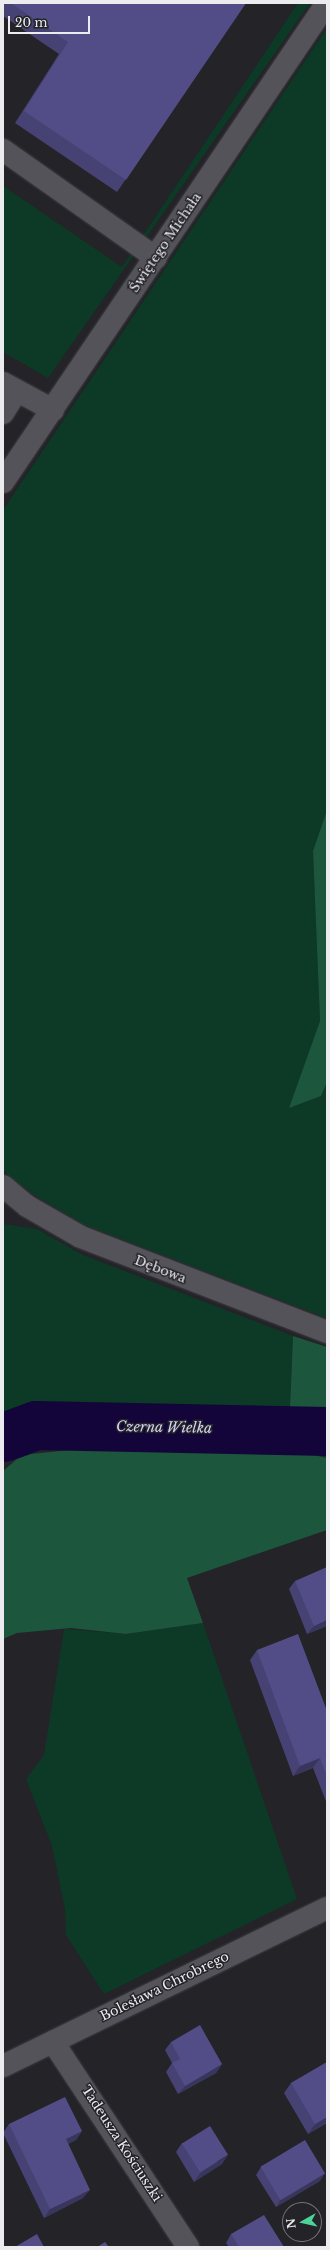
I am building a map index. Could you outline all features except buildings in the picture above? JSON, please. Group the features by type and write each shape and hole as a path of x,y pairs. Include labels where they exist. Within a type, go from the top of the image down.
{"street":[{"name":"Świętego Michała","path":"3,482 156,258 327,3"},
{"path":"3,150 156,258"},
{"path":"3,413 10,387 53,410"},
{"name":"Dębowa","path":"3,1186 50,1221 114,1252 327,1332"},
{"name":"Bolesława Chrobrego","path":"3,2066 327,1908"},
{"name":"Tadeusza Kościuszki","path":"53,2042 188,2247"}],"green space":[{"path":"298,3 310,3 48,378 3,352 3,186 122,267"},
{"path":"327,28 327,810 313,851 320,1021 290,1107 321,1096 327,1082 327,1318 85,1225 34,1195 3,1171 3,510"},
{"path":"327,810 327,1082 321,1096 289,1108 320,1021 313,851"},
{"path":"3,1224 37,1229 83,1255 293,1336 290,1407 210,1413 3,1413"},
{"path":"293,1336 327,1347 327,1414 290,1407"},
{"path":"69,1450 202,1450 305,1453 327,1458 327,1530 187,1578 203,1623 126,1634 71,1628 17,1633 3,1639 3,1471 17,1459 31,1454"},
{"path":"203,1623 297,1899 104,1994 66,1935 65,1909 52,1846 26,1779 44,1755 64,1629 127,1634"}],"waterway":[{"name":"Czerna Wielka","path":"3,1437 36,1425 327,1431"}]}
